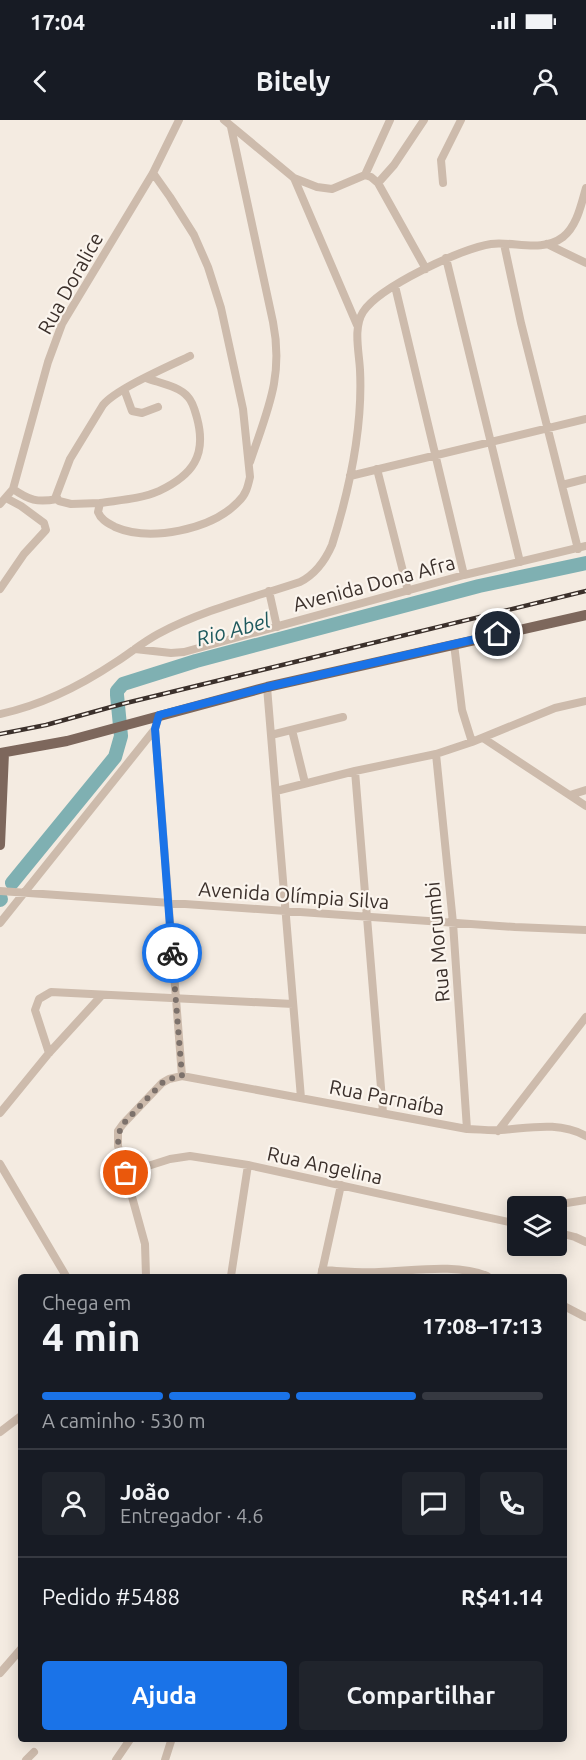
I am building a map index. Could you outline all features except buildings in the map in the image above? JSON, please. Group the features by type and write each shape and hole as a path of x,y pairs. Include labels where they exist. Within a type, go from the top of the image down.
{"main road":[{"path":"0,845 2,753 67,741 267,687 586,615"}],"street":[{"name":"Rua Doralice","path":"3,501 13,489 45,372 62,324 153,173 179,120"},
{"path":"224,120 294,178 316,187 332,189 365,175 371,177 378,183 426,269"},
{"path":"365,175 390,120"},
{"path":"378,183 394,165 424,120"},
{"path":"442,183 441,160 461,120"},
{"path":"100,503 98,512 101,518 113,526 134,533 154,534 202,524 239,502 248,487 250,463 273,392 278,354 241,164 231,127"},
{"path":"153,173 171,196 194,235 208,267 221,308 243,409 250,463"},
{"path":"0,714 52,699 184,622 300,582 312,575 328,555 350,476 359,430 362,403 357,325 294,178"},
{"path":"357,325 365,309 395,286 446,258 470,249 504,243 531,246 548,244 564,236 575,222 586,188"},
{"path":"504,243 521,323 562,486 582,547"},
{"path":"548,244 586,263"},
{"path":"446,258 520,562"},
{"path":"395,286 464,575"},
{"path":"57,499 56,492 70,459 106,400 190,356"},
{"path":"13,489 25,497 41,502 57,499 66,504 100,503 158,492 183,477 197,458 201,437 191,399 177,389 146,378"},
{"path":"124,389 132,411 142,413 158,407"},
{"path":"350,476 586,419"},
{"path":"377,469 408,591"},
{"path":"562,486 586,479"},
{"path":"0,589 24,555 46,530 44,523 39,519 3,501"},
{"name":"Avenida Dona Afra","path":"135,649 184,652 464,575 582,547"},
{"path":"269,591 278,627"},
{"path":"454,644 462,711 472,742"},
{"path":"267,687 301,1098"},
{"path":"276,791 436,754 483,738 538,714 586,701"},
{"path":"146,1274 145,1244 118,1146 118,1131 162,1083 182,1076 155,729 159,715"},
{"path":"271,735 343,717"},
{"path":"0,923 19,893 155,729"},
{"path":"292,730 305,783"},
{"path":"483,738 586,806"},
{"name":"Rua Morumbi","path":"436,754 453,923 467,1129"},
{"path":"355,771 382,1112"},
{"path":"570,795 586,790"},
{"name":"Avenida Olímpia Silva","path":"0,891 286,912 586,930"},
{"path":"49,1053 35,1010 39,999 51,992 293,1004"},
{"path":"0,1113 49,1053 102,994"},
{"path":"498,1131 586,1017"},
{"name":"Rua Parnaíba","path":"182,1076 467,1129 498,1131 556,1126 586,1136"},
{"name":"Rua Angelina","path":"126,1173 184,1156 248,1165 507,1219"},
{"path":"0,1164 65,1274"},
{"path":"231,1274 248,1165"},
{"path":"341,1185 321,1273 379,1274 442,1270 480,1274"},
{"path":"567,1203 586,1200"},
{"path":"567,1235 586,1242"},
{"path":"567,1308 585,1317"},
{"path":"0,1432 18,1418"},
{"path":"0,1673 18,1652"},
{"path":"116,1760 128,1742"},
{"path":"165,1760 171,1742"},
{"path":"26,1760 34,1752"}],"waterway":[{"name":"Rio Abel","path":"12,883 115,757 121,736 117,691 123,684 196,661 479,586 586,563"}],"railway":[{"path":"0,734 46,725 122,704 586,591"}],"way so far":[{"path":"126,1173 118,1146 118,1131 162,1083 182,1076 172,953"}],"route":[{"path":"172,953 155,729 159,715 267,687 498,634"}]}
